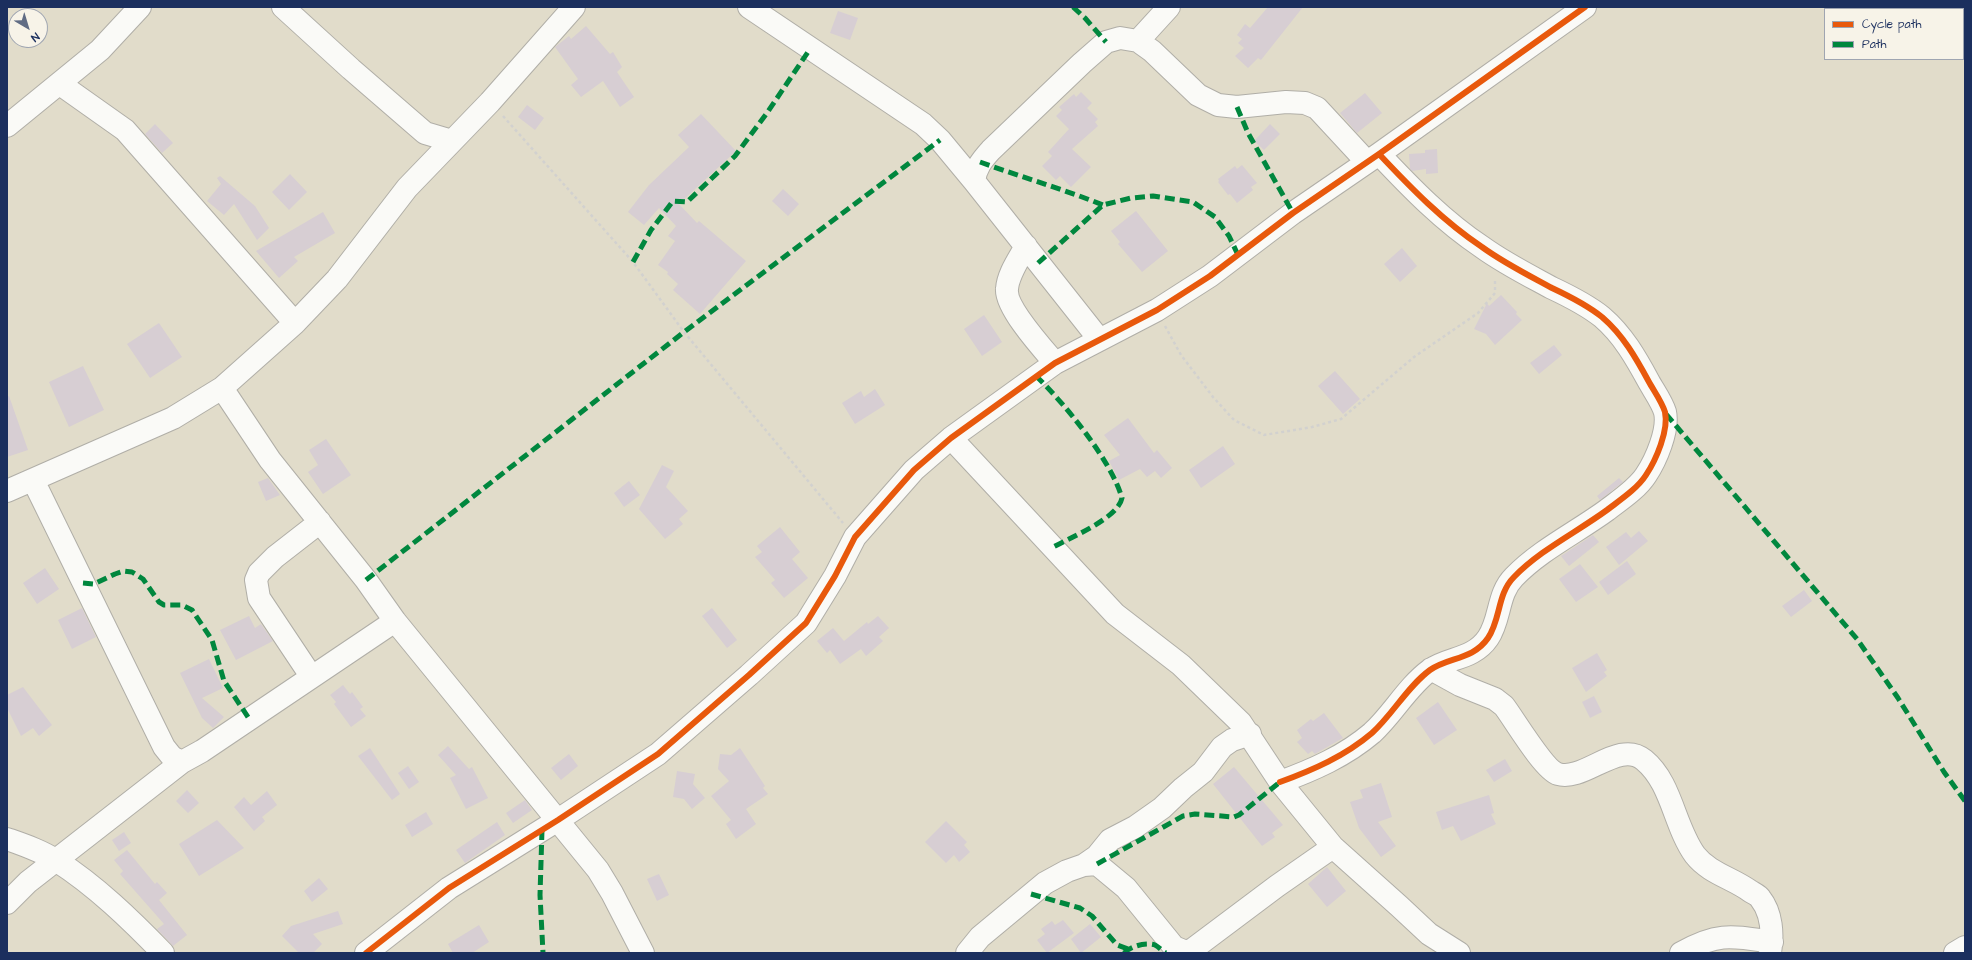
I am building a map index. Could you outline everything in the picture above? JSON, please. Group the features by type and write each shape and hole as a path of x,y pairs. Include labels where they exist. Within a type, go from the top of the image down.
{"street":[{"path":"7,126 100,50 140,7"},
{"path":"283,7 351,69 425,132 452,141"},
{"path":"7,491 174,418 222,388 295,324 337,279 407,188 490,102 574,7"},
{"path":"749,7 775,23 846,74 893,102 923,124 940,140 974,180 1099,339"},
{"path":"1138,41 1169,7"},
{"path":"368,953 449,888 558,820 658,754 786,643 806,623 855,537 914,470 951,438 1055,363 1156,310 1210,276 1293,213 1585,7"},
{"path":"974,180 975,170 980,162 1082,63 1106,42 1120,38 1138,41 1152,51 1198,95 1218,105 1237,107 1286,102 1305,103 1317,108 1459,231 1492,255 1574,299 1600,315 1632,351 1665,412 1663,433 1658,454 1645,477 1628,493 1584,527 1534,560 1510,581 1501,598 1493,628 1487,639 1480,647 1464,657 1432,669 1406,694 1373,732 1343,754 1308,772 1280,782"},
{"path":"60,84 125,130 295,324"},
{"path":"425,132 430,163"},
{"path":"1026,246 1010,277 1007,290 1011,304 1026,329 1055,363"},
{"path":"222,388 270,460 366,580 396,621 602,876 643,953"},
{"path":"951,438 1115,614 1198,680 1241,723 1250,734 1280,782 1333,847 1429,934 1459,953"},
{"path":"33,480 164,747 172,757 182,762"},
{"path":"311,676 258,598 256,580 258,573 275,557 320,522"},
{"path":"7,903 28,882 182,762 193,757 244,724 311,676 396,621"},
{"path":"1432,669 1460,685 1495,699 1504,706 1547,767 1558,774 1568,774 1608,759 1631,753 1643,759 1658,777 1671,803 1683,835 1696,855 1709,869 1738,882 1760,898 1770,918 1771,947 1735,936 1711,938 1681,953"},
{"path":"1084,865 1097,856 1110,840 1135,827 1162,808 1203,772 1232,740 1250,734"},
{"path":"7,839 27,846 57,860 99,893 163,953"},
{"path":"967,953 980,936 1045,883 1066,871 1084,865 1097,864 1126,888 1174,947 1186,952 1193,949 1277,886 1333,847"},
{"path":"1955,953 1965,947"}],"path":[{"path":"490,102 633,262 684,332 855,537"},
{"path":"1156,310 1181,355 1213,397 1234,420 1264,434 1312,427 1341,419 1414,357 1478,313 1495,293 1495,271 1492,255"}],"building":[{"path":"1268,7 1303,7 1261,60 1258,58 1248,68 1235,56 1244,48 1238,43 1242,39 1237,35 1245,24 1250,28"},
{"path":"838,11 858,18 850,40 830,33"},
{"path":"586,26 610,54 613,52 622,67 617,72 634,97 620,107 603,81 581,97 571,85 578,79 555,47 569,36 571,39"},
{"path":"1081,92 1092,103 1087,108 1098,119 1095,122 1098,126 1072,149 1091,167 1071,187 1060,176 1056,180 1042,166 1052,156 1048,152 1069,129 1056,116 1062,110 1059,107 1074,94 1076,97"},
{"path":"1365,93 1382,113 1357,133 1340,113"},
{"path":"527,105 544,118 535,130 518,117"},
{"path":"701,114 736,151 679,204 697,223 699,221 746,261 700,314 673,290 678,284 667,274 668,272 658,265 675,241 668,236 676,226 659,208 644,225 628,212 649,185 689,147 678,135"},
{"path":"155,124 173,143 162,153 145,134"},
{"path":"1270,124 1280,134 1264,150 1254,141"},
{"path":"1437,149 1438,173 1426,174 1426,169 1412,171 1410,169 1409,154 1425,153 1425,150"},
{"path":"1242,165 1257,183 1251,187 1253,190 1237,203 1230,194 1228,195 1218,182 1218,179 1235,166 1237,169"},
{"path":"290,174 307,192 289,210 272,192"},
{"path":"220,176 255,206 269,228 257,240 234,204 224,215 207,201 221,184 217,178"},
{"path":"783,189 799,204 788,216 772,201"},
{"path":"1136,211 1168,251 1142,272 1118,244 1120,242 1111,231"},
{"path":"323,212 335,233 294,257 298,261 279,278 256,251"},
{"path":"1402,248 1417,266 1400,282 1384,264"},
{"path":"1501,295 1517,312 1516,314 1522,320 1495,345 1486,334 1474,329 1487,303 1489,306"},
{"path":"984,315 1002,342 982,356 964,329"},
{"path":"159,323 182,357 150,378 127,344"},
{"path":"1554,345 1562,355 1539,374 1530,363"},
{"path":"83,366 104,410 69,427 49,382"},
{"path":"1335,371 1360,399 1343,414 1318,386"},
{"path":"875,389 885,405 855,424 842,403 861,391 864,397"},
{"path":"9,396 28,450 7,457 7,397"},
{"path":"1128,418 1154,453 1157,450 1172,468 1161,478 1155,471 1147,477 1140,469 1119,480 1109,461 1120,455 1104,435"},
{"path":"326,439 351,475 323,494 308,472 318,465 309,450"},
{"path":"1223,446 1235,464 1201,488 1189,470"},
{"path":"662,465 674,471 666,487 688,511 679,519 683,524 665,539 639,509"},
{"path":"268,478 280,495 266,501 258,482"},
{"path":"1619,478 1623,482 1600,500 1597,496"},
{"path":"629,481 640,495 624,507 614,493"},
{"path":"780,527 800,552 792,559 808,578 784,598 771,583 775,580 755,557 762,552 757,546"},
{"path":"1639,531 1648,541 1619,565 1606,547 1626,532 1631,538"},
{"path":"1593,535 1599,542 1569,566 1561,556"},
{"path":"1627,561 1636,574 1608,595 1599,582"},
{"path":"1580,564 1598,587 1576,602 1559,579"},
{"path":"45,568 59,589 37,604 23,583"},
{"path":"1804,590 1812,601 1791,617 1782,606"},
{"path":"82,608 96,637 72,649 58,620"},
{"path":"712,608 737,640 727,648 702,616"},
{"path":"249,616 255,628 261,624 273,641 236,660 220,630"},
{"path":"878,616 889,628 879,637 883,641 866,656 861,649 840,664 830,650 827,653 817,641 833,628 844,641 867,622 868,624"},
{"path":"1597,653 1607,670 1604,672 1607,676 1586,692 1572,668"},
{"path":"209,659 223,688 202,698 224,717 213,728 202,718 180,673"},
{"path":"343,685 350,694 352,692 363,707 360,709 366,716 351,727 334,704 336,702 330,695"},
{"path":"23,687 52,725 39,736 33,728 21,736 7,708 7,695"},
{"path":"1594,696 1602,712 1590,718 1582,702"},
{"path":"1438,702 1457,730 1434,745 1416,718"},
{"path":"1324,713 1343,738 1315,754 1312,751 1308,754 1297,742 1302,738 1297,730 1311,719 1313,721"},
{"path":"448,746 469,769 472,767 488,798 466,809 450,778 456,775 438,755"},
{"path":"370,748 400,794 392,800 358,756"},
{"path":"740,748 765,786 763,788 768,794 746,809 756,824 736,839 726,824 731,820 711,796 729,781 718,769 720,754 731,755"},
{"path":"569,754 578,766 561,780 551,768"},
{"path":"1505,759 1512,771 1494,782 1486,770"},
{"path":"408,766 419,782 409,789 398,773"},
{"path":"1234,767 1283,825 1272,833 1275,837 1262,846 1213,784"},
{"path":"677,771 695,774 693,784 705,798 692,809 684,799 673,797"},
{"path":"1381,783 1392,817 1378,822 1396,846 1381,857 1359,828 1350,802 1363,798 1360,790"},
{"path":"187,790 199,803 188,813 176,801"},
{"path":"267,791 277,805 262,817 265,821 254,831 234,807 244,797 251,805"},
{"path":"1489,795 1494,813 1491,814 1496,824 1461,841 1453,826 1442,830 1436,812"},
{"path":"525,800 532,810 513,823 506,813"},
{"path":"426,812 433,824 412,837 405,825"},
{"path":"217,820 244,848 199,876 179,844"},
{"path":"946,821 967,842 964,845 970,852 959,862 954,855 946,863 925,842"},
{"path":"497,822 505,835 465,863 456,850"},
{"path":"124,832 131,843 119,851 112,840"},
{"path":"127,850 155,884 157,882 167,893 159,900 187,935 173,946 157,929 164,924 120,874 123,871 114,860"},
{"path":"1327,867 1346,891 1327,907 1308,884"},
{"path":"659,874 669,895 657,901 647,879"},
{"path":"319,878 328,889 312,902 304,891"},
{"path":"338,911 343,924 313,934 322,944 313,953 299,953 282,936 291,926"},
{"path":"1063,920 1074,933 1047,953 1037,940 1045,934 1041,929 1052,921 1055,925"},
{"path":"1090,924 1101,937 1081,953 1071,939"},
{"path":"479,925 489,942 472,953 453,953 448,944"}],"marked path":[{"path":"1073,7 1106,42"},
{"path":"633,262 651,230 673,201 687,202 735,156 767,113 810,49"},
{"path":"1237,107 1248,133 1293,213"},
{"path":"366,580 684,332 940,140"},
{"path":"980,162 1103,205"},
{"path":"1038,263 1103,205 1131,198 1153,196 1193,202 1215,217 1229,236 1238,255"},
{"path":"1036,376 1073,417 1098,450 1108,467 1122,498 1119,505 1103,520 1053,547"},
{"path":"1666,414 1857,639 1898,698 1944,772 1965,801"},
{"path":"83,583 94,584 124,571 132,572 143,579 159,602 164,605 182,605 192,610 212,640 224,681 250,720"},
{"path":"1097,864 1183,816 1195,814 1234,817 1239,815 1280,782"},
{"path":"542,830 540,895 543,953"},
{"path":"1031,894 1080,908 1092,916 1117,945 1128,949"},
{"path":"1124,953 1143,944 1155,945 1166,953"}],"cycle path":[{"path":"366,953 449,888 558,820 658,754 749,675 806,623 835,576 855,537 914,470 951,438 1055,363 1157,310 1210,276 1293,213 1379,154 1585,7"},
{"path":"1280,782 1304,773 1351,749 1380,726 1414,684 1430,670 1468,654 1482,645 1492,631 1505,591 1514,577 1535,558 1607,510 1638,485 1654,461 1661,445 1665,427 1665,412 1660,400 1628,347 1610,324 1584,305 1507,264 1468,237 1428,204 1379,154"}]}
